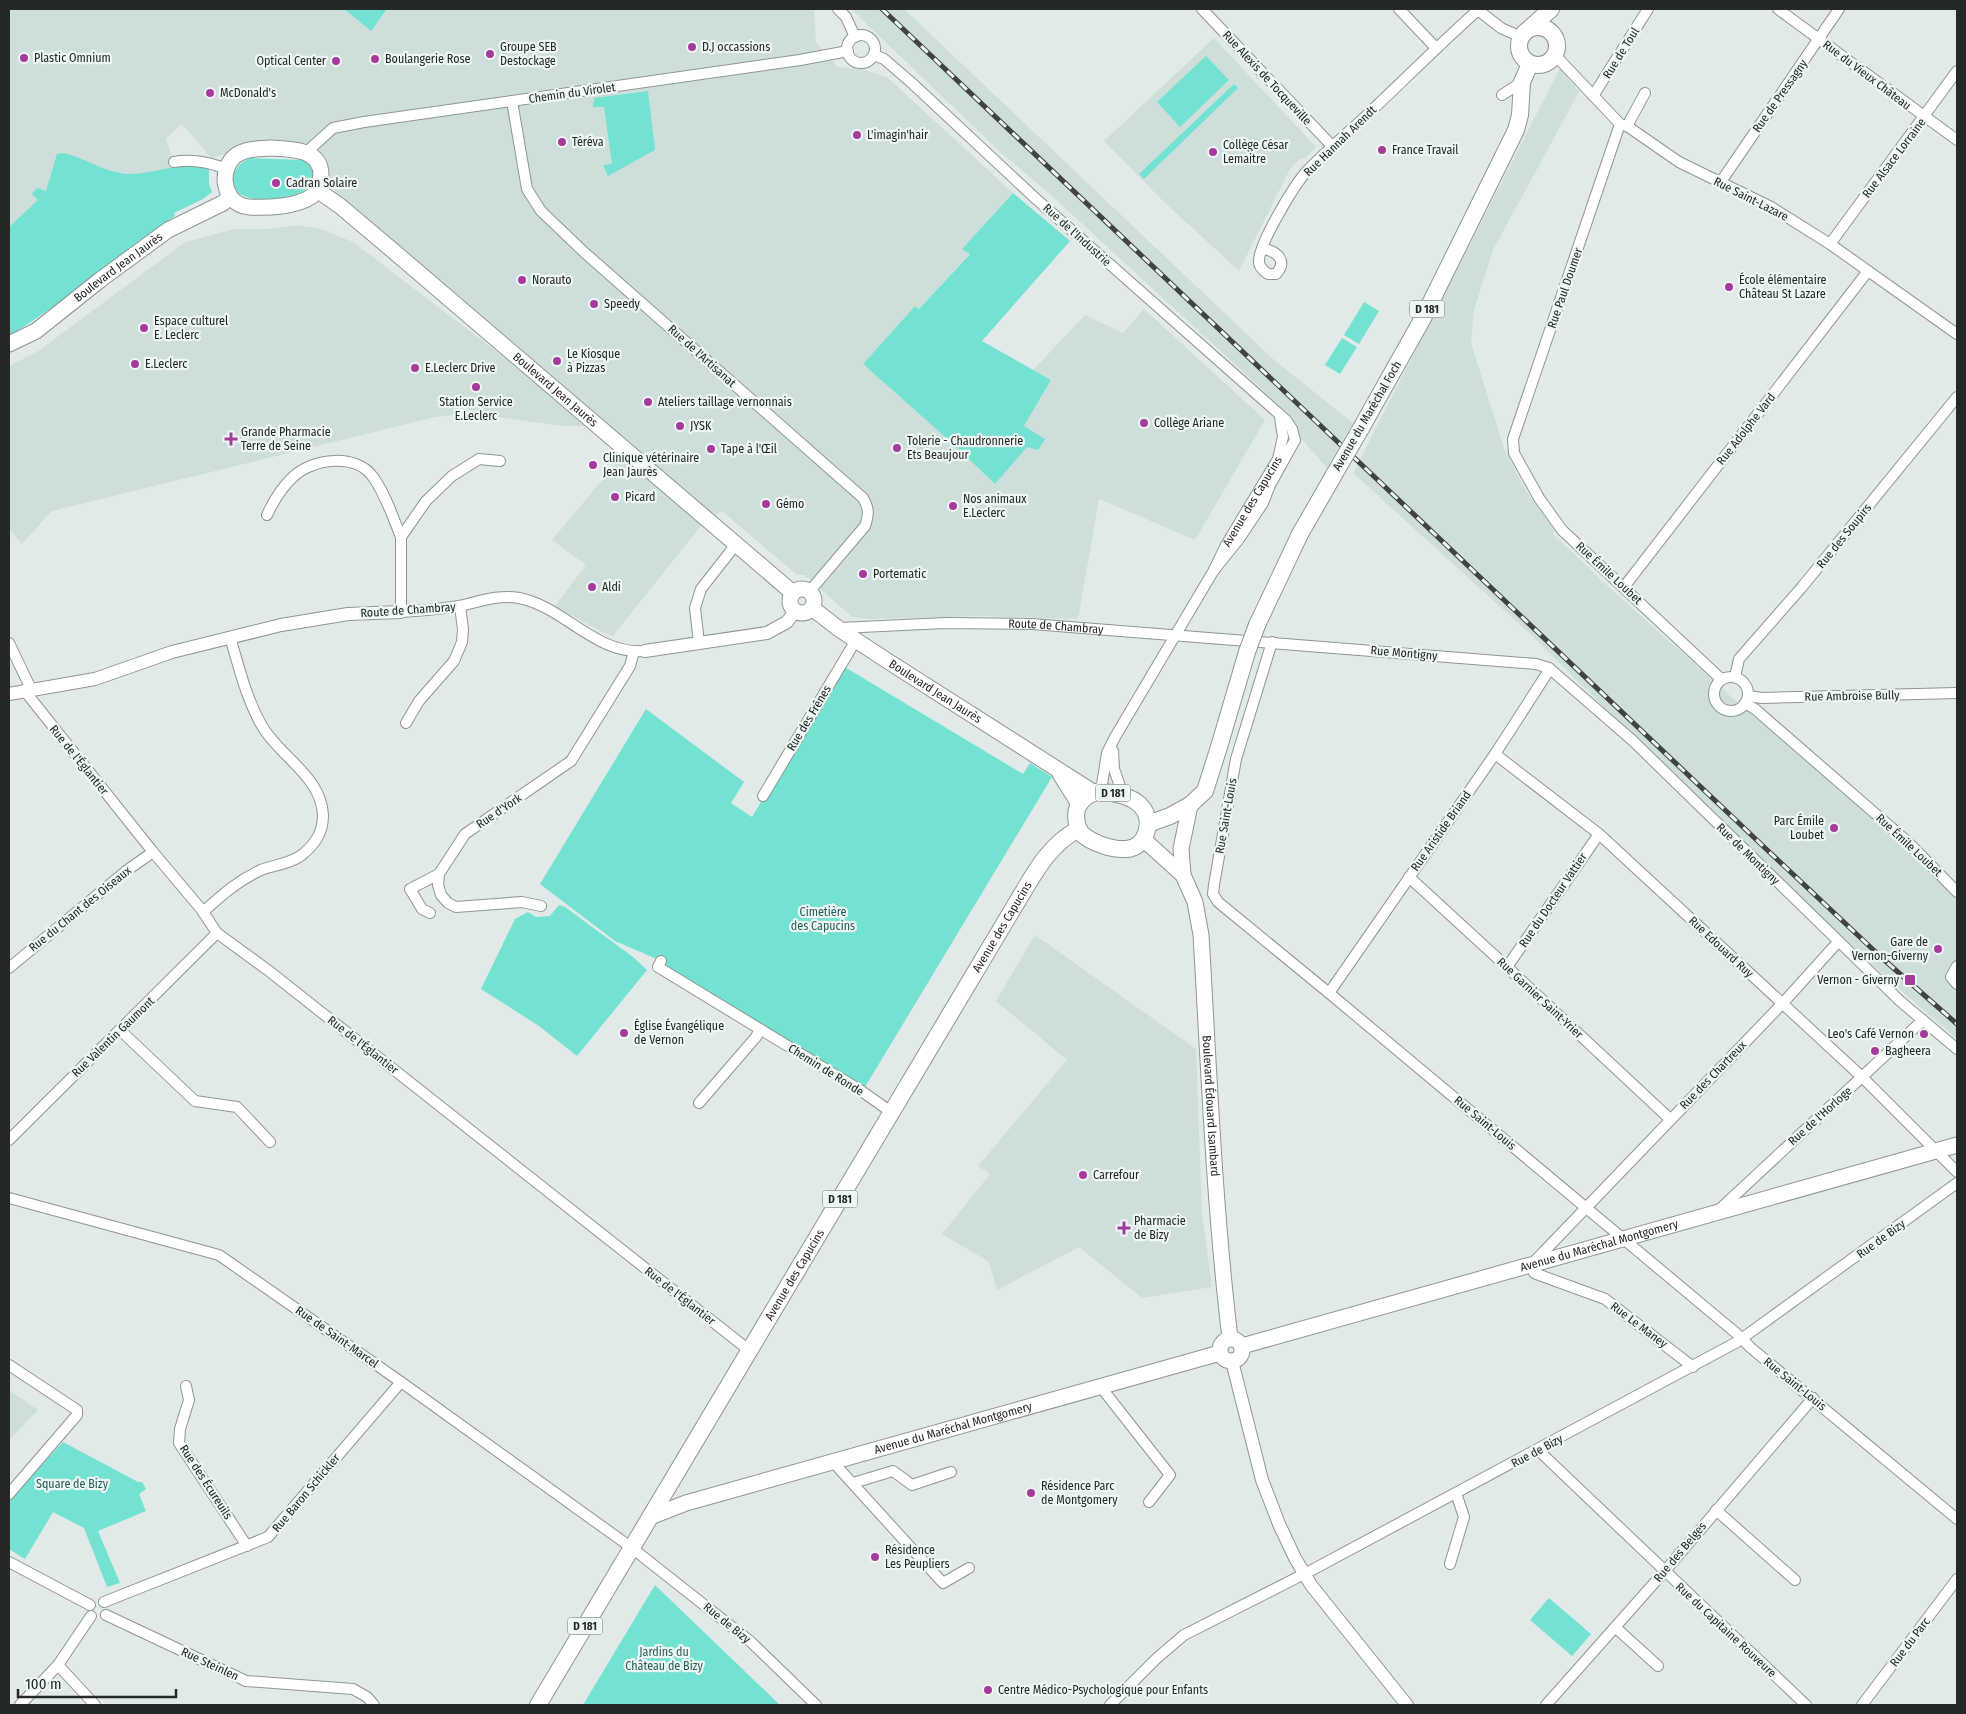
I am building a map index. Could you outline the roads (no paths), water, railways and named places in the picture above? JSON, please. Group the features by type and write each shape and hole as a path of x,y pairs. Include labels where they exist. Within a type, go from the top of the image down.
{"main road":[{"path":"1525,32 1542,27 1551,33 1557,44 1552,60 1542,65 1530,64 1520,55 1518,42 1525,32 1551,9"},
{"path":"1551,9 1551,33"},
{"name":"Avenue du Maréchal Foch","path":"1146,832 1190,805 1204,791 1212,773 1247,652 1257,625 1300,534 1423,318 1516,130 1522,82 1530,64"},
{"path":"249,149 290,149 308,154 318,164 321,174 317,190 313,195 301,201 271,206 247,207 236,202 230,196 225,182 226,169 233,158 249,149"},
{"name":"Boulevard Jean Jaurès","path":"317,190 369,230 794,593"},
{"name":"Boulevard Jean Jaurès","path":"9,344 36,331 100,280 168,230 222,203 230,196"},
{"path":"800,590 809,592 813,597 812,608 803,613 794,611 790,602 794,593 800,590"},
{"name":"Boulevard Jean Jaurès","path":"812,608 856,640 1060,772 1097,792"},
{"name":"Boulevard Jean Jaurès","path":"1060,772 1079,804"},
{"name":"D 181","path":"1139,804 1145,810 1146,832 1138,845 1129,849 1100,844 1083,834 1079,829 1076,814 1079,804 1097,792 1123,795 1139,804 1162,808 1177,803 1212,773"},
{"name":"Boulevard Édouard Isambard","path":"1183,875 1181,849 1190,805"},
{"name":"Avenue des Capucins","path":"538,1705 1014,907 1048,853 1065,837 1079,829"},
{"name":"Boulevard Édouard Isambard","path":"1146,832 1183,875 1195,902 1201,935 1216,1201 1236,1342"},
{"name":"Avenue du Maréchal Montgomery","path":"1236,1342 1531,1265 1957,1145"},
{"path":"1222,1342 1236,1342 1241,1355 1238,1359 1226,1357 1222,1342"},
{"name":"Avenue du Maréchal Montgomery","path":"650,1517 686,1503 1100,1386 1226,1357"},
{"path":"665,1490 686,1503"}],"street":[{"path":"838,9 846,17 856,37"},
{"name":"Rue Alexis de Tocqueville","path":"1202,9 1333,147"},
{"path":"1399,9 1436,48"},
{"path":"1478,9 1501,28 1525,32"},
{"name":"Rue Hannah Arendt","path":"1263,249 1278,213 1306,172 1478,9"},
{"name":"Rue de Toul","path":"1593,96 1648,9"},
{"name":"Rue du Vieux Château","path":"1778,9 1957,140"},
{"name":"Rue de Pressagny","path":"1720,183 1839,9"},
{"path":"865,36 872,41 875,50 874,55 868,61 859,63 851,59 848,51 849,43 856,37 865,36"},
{"name":"Chemin du Virolet","path":"308,154 311,148 334,128 364,122 800,60 848,51"},
{"name":"Rue de l'Industrie","path":"874,55 884,59 913,84 1035,198 1286,420 1296,437"},
{"name":"Rue Saint-Lazare","path":"1555,55 1593,96 1624,125 1679,162 1770,207 1830,244 1957,334"},
{"name":"Rue Alsace Lorraine","path":"1830,244 1957,71"},
{"name":"Rue Paul Doumer","path":"1514,453 1513,439 1624,125 1645,93"},
{"name":"Rue de l'Artisanat","path":"512,101 527,189 541,211 607,272 863,498 868,506 869,514 865,526 809,592"},
{"path":"174,162 186,160 226,169"},
{"name":"Rue Adolphe Vard","path":"1624,587 1868,271"},
{"name":"Rue des Soupirs","path":"1735,677 1739,659 1802,587 1957,397"},
{"name":"Avenue des Capucins","path":"1097,792 1107,753 1115,737 1278,459 1283,444 1280,416"},
{"name":"Avenue des Capucins","path":"1214,570 1240,539 1263,503 1270,484 1291,450 1296,437"},
{"name":"Rue Émile Loubet","path":"1514,453 1539,498 1562,530 1721,679"},
{"path":"401,537 426,501 452,476 479,459 500,460"},
{"path":"267,514 277,495 294,475 310,467 331,460 346,462 360,467 373,476 401,537 401,612"},
{"path":"699,643 695,608 701,589 737,543"},
{"name":"Route de Chambray","path":"9,694 95,679 172,652 281,625 348,614 430,610 460,606 495,598 518,598 536,603 598,641 619,649 640,651 767,633 787,622 794,611"},
{"path":"406,722 419,701 454,662 462,642 464,629 460,606"},
{"name":"Route de Chambray","path":"839,628 945,624 1032,624 1272,642"},
{"path":"203,912 236,883 262,870 301,856 315,843 323,826 322,805 314,786 263,728 249,700 230,637"},
{"name":"Rue des Frênes","path":"762,796 856,640"},
{"name":"Rue Montigny","path":"1272,642 1536,664"},
{"name":"Rue Saint-Louis","path":"1272,642 1236,759 1213,894 1218,902 1957,1518"},
{"name":"Rue de l'Églantier","path":"9,643 28,690 152,852 203,912 217,934 270,971 750,1351"},
{"name":"Rue d'York","path":"439,874 465,834 571,761 640,651"},
{"name":"Rue de Montigny","path":"1536,664 1548,668 1632,740 1710,814 1716,823 1838,942 1900,1000 1957,1049"},
{"name":"Rue Aristide Briand","path":"1329,993 1495,754 1546,675 1548,668"},
{"path":"1735,677 1742,681 1747,688 1747,699 1739,709 1730,711 1722,709 1716,702 1713,694 1715,686 1721,679 1735,677"},
{"name":"Rue Ambroise Bully","path":"1747,699 1957,693"},
{"name":"Rue Émile Loubet","path":"1747,699 1755,709 1909,843 1957,892"},
{"name":"Avenue des Capucins","path":"1115,737 1114,769 1123,795"},
{"name":"Rue Edouard Ruy","path":"1495,754 1599,834 1862,1077 1957,1172"},
{"name":"Rue du Docteur Vattier","path":"1507,967 1599,834"},
{"name":"Rue du Chant des Oiseaux","path":"9,968 126,871 152,852"},
{"path":"439,874 438,885 441,895 448,903 456,907 522,902 541,906"},
{"path":"430,913 422,909 410,889 439,874"},
{"name":"Rue Garnier Saint-Yrier","path":"1409,878 1670,1119"},
{"name":"Rue Valentin Gaumont","path":"9,1140 217,934"},
{"name":"Rue des Chartreux","path":"1531,1265 1782,1004 1838,942"},
{"name":"Chemin de Ronde","path":"661,961 658,967 860,1090 892,1112"},
{"path":"1957,966 1951,977 1957,984"},
{"name":"Rue de l'Horloge","path":"1717,1213 1924,1020"},
{"path":"699,1103 760,1029"},
{"path":"120,1030 195,1101 237,1107 270,1142"},
{"name":"Rue de Bizy","path":"1110,1705 1157,1658 1184,1636 1305,1574 1694,1367 1742,1339 1957,1183"},
{"name":"Rue de Saint-Marcel","path":"9,1198 219,1254 632,1548"},
{"name":"Rue Le Maney","path":"1531,1265 1534,1273 1605,1299 1694,1367"},
{"path":"1226,1357 1262,1480 1295,1558 1311,1585 1407,1705"},
{"path":"9,1365 77,1410 77,1415 59,1438 9,1494"},
{"name":"Rue Baron Schickler","path":"104,1602 268,1537 401,1382"},
{"name":"Rue des Écureuils","path":"186,1386 189,1400 180,1429 179,1443 247,1546"},
{"path":"1100,1386 1170,1474 1149,1502"},
{"name":"Rue des Belges","path":"1546,1705 1664,1572 1813,1398"},
{"name":"Rue du Capitaine Rouveure","path":"1538,1450 1664,1572 1806,1705"},
{"path":"833,1462 943,1583 969,1568"},
{"path":"853,1483 893,1471 912,1485 951,1472"},
{"path":"1450,1564 1464,1518 1456,1493"},
{"path":"1716,1510 1795,1580"},
{"name":"Rue de Bizy","path":"632,1548 751,1642 816,1705"},
{"path":"9,1562 90,1605"},
{"name":"Rue du Parc","path":"1862,1705 1957,1579"},
{"path":"97,1600 104,1602 108,1608 106,1615 99,1619 91,1616 90,1605 97,1600"},
{"name":"Rue Steinlen","path":"106,1615 246,1681 352,1689 366,1697 374,1705"},
{"path":"20,1705 58,1665 91,1616"},
{"path":"1615,1627 1658,1666"},
{"path":"58,1665 95,1705"}],"railway":[{"path":"882,9 1764,847 1882,958 1957,1024"}],"place":[{"name":"D.J occassions","path":"692,47"},
{"name":"Groupe SEB Destockage","path":"490,54"},
{"name":"Plastic Omnium","path":"24,58"},
{"name":"Boulangerie Rose","path":"375,59"},
{"name":"Optical Center","path":"336,61"},
{"name":"McDonald's","path":"210,93"},
{"name":"L'imagin'hair","path":"857,135"},
{"name":"Téréva","path":"562,142"},
{"name":"France Travail","path":"1382,150"},
{"name":"Collège César Lemaitre","path":"1213,152"},
{"name":"Cadran Solaire","path":"276,183"},
{"name":"Norauto","path":"522,280"},
{"name":"École élémentaire Château St Lazare","path":"1729,287"},
{"name":"Speedy","path":"594,304"},
{"name":"Espace culturel E. Leclerc","path":"144,328"},
{"name":"Le Kiosque à Pizzas","path":"557,361"},
{"name":"E.Leclerc","path":"135,364"},
{"name":"E.Leclerc Drive","path":"415,368"},
{"name":"Station Service E.Leclerc","path":"476,387"},
{"name":"Ateliers taillage vernonnais","path":"648,402"},
{"name":"Collège Ariane","path":"1144,423"},
{"name":"JYSK","path":"680,426"},
{"name":"Grande Pharmacie Terre de Seine","path":"231,439"},
{"name":"Tolerie - Chaudronnerie Ets Beaujour","path":"897,448"},
{"name":"Tape à l'Œil","path":"711,449"},
{"name":"Clinique vétérinaire Jean Jaurès","path":"593,465"},
{"name":"Picard","path":"615,497"},
{"name":"Gémo","path":"766,504"},
{"name":"Nos animaux E.Leclerc","path":"953,506"},
{"name":"Portematic","path":"863,574"},
{"name":"Aldi","path":"592,587"},
{"name":"Parc Émile Loubet","path":"1834,828"},
{"name":"Gare de Vernon-Giverny","path":"1938,949"},
{"name":"Vernon - Giverny","path":"1910,980"},
{"name":"Église Évangélique de Vernon","path":"624,1033"},
{"name":"Leo's Café Vernon","path":"1924,1034"},
{"name":"Bagheera","path":"1875,1051"},
{"name":"Carrefour","path":"1083,1175"},
{"name":"Pharmacie de Bizy","path":"1124,1228"},
{"name":"Résidence Parc de Montgomery","path":"1031,1493"},
{"name":"Résidence Les Peupliers","path":"875,1557"},
{"name":"Centre Médico-Psychologique pour Enfants","path":"988,1690"}],"park label":[{"name":"Cimetière des Capucins","path":"823,919"},
{"name":"Square de Bizy","path":"72,1484"},
{"name":"Jardins du Château de Bizy","path":"664,1659"}]}
